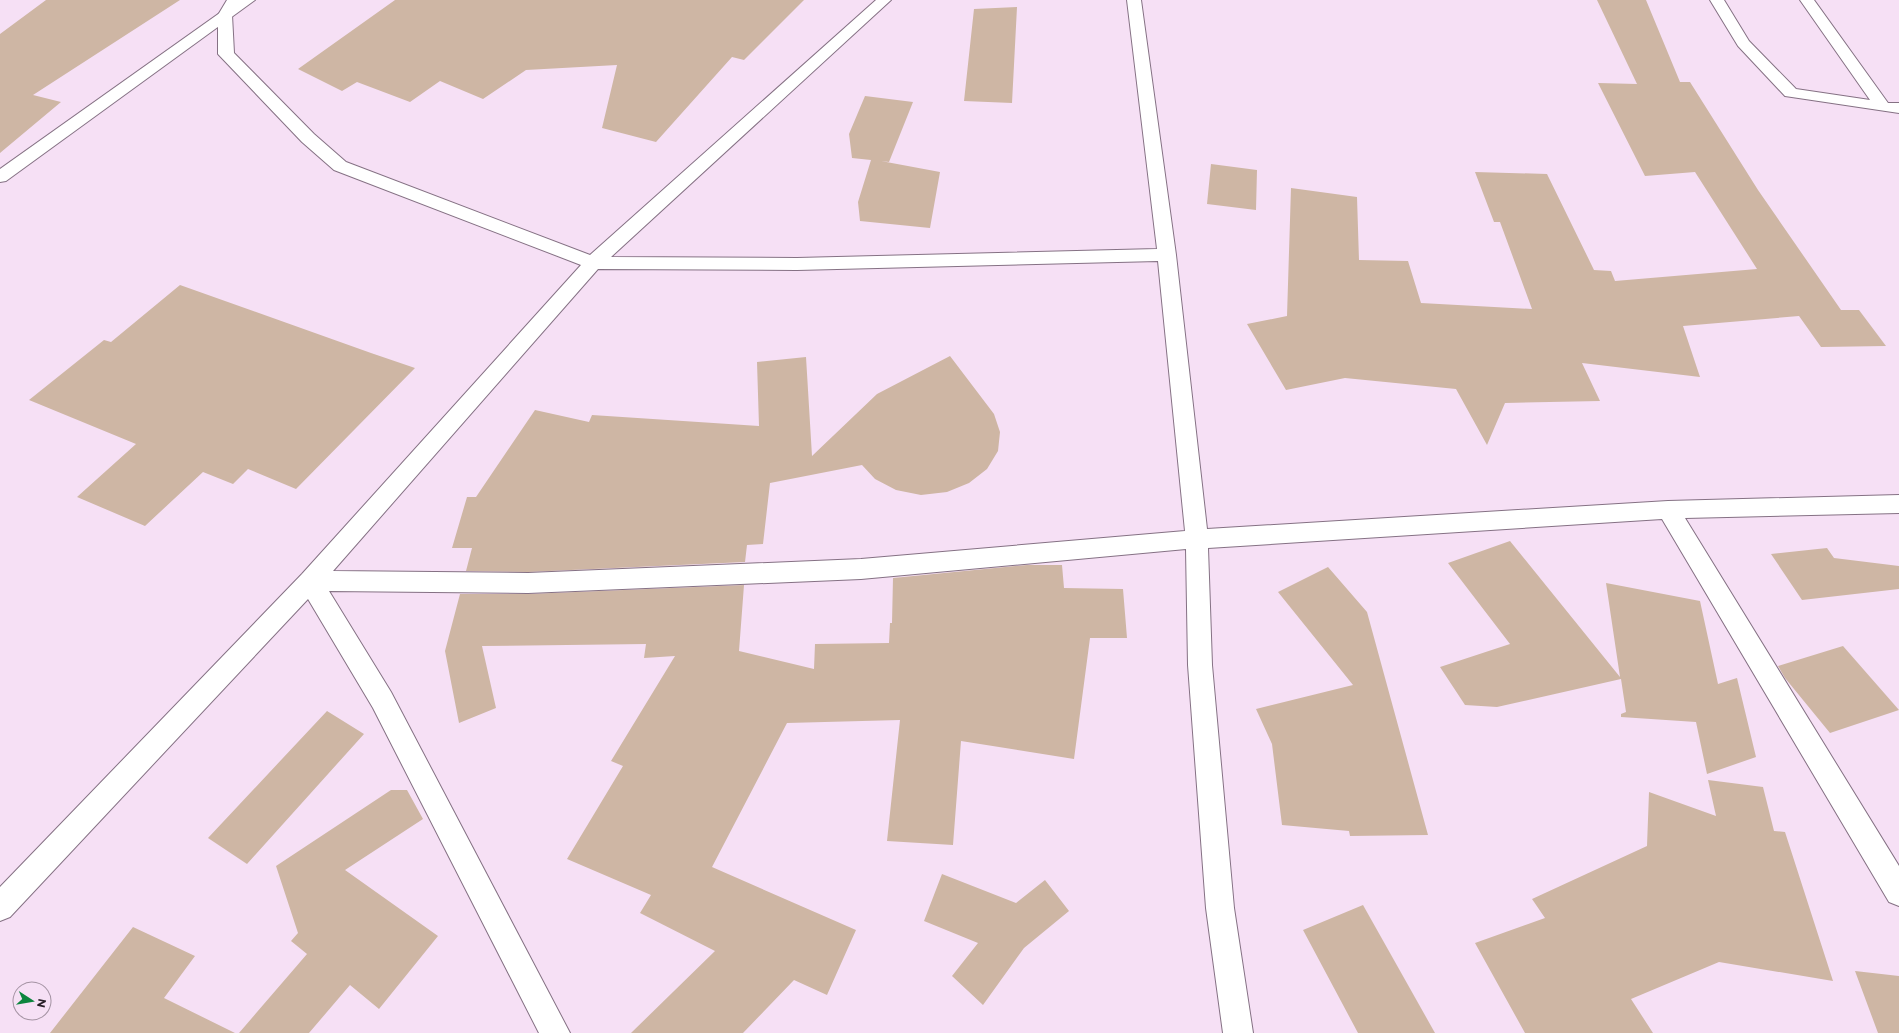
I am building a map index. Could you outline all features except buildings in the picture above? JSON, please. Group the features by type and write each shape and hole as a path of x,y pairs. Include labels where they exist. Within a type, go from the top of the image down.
{"street":[{"path":"234,0 225,15 226,54 308,138 340,166 593,263 797,264 1167,255"},
{"path":"0,177 248,0"},
{"path":"0,907 310,581 593,263 884,0"},
{"path":"1134,0 1167,255 1178,372 1197,539 1200,665 1217,877 1238,1033"},
{"path":"1717,0 1743,43 1790,93 1899,108"},
{"path":"1807,0 1883,107"},
{"path":"310,581 528,583 861,569 1197,539 1668,510 1899,504"},
{"path":"1668,510 1899,892"},
{"path":"310,581 382,700 555,1033"}]}
